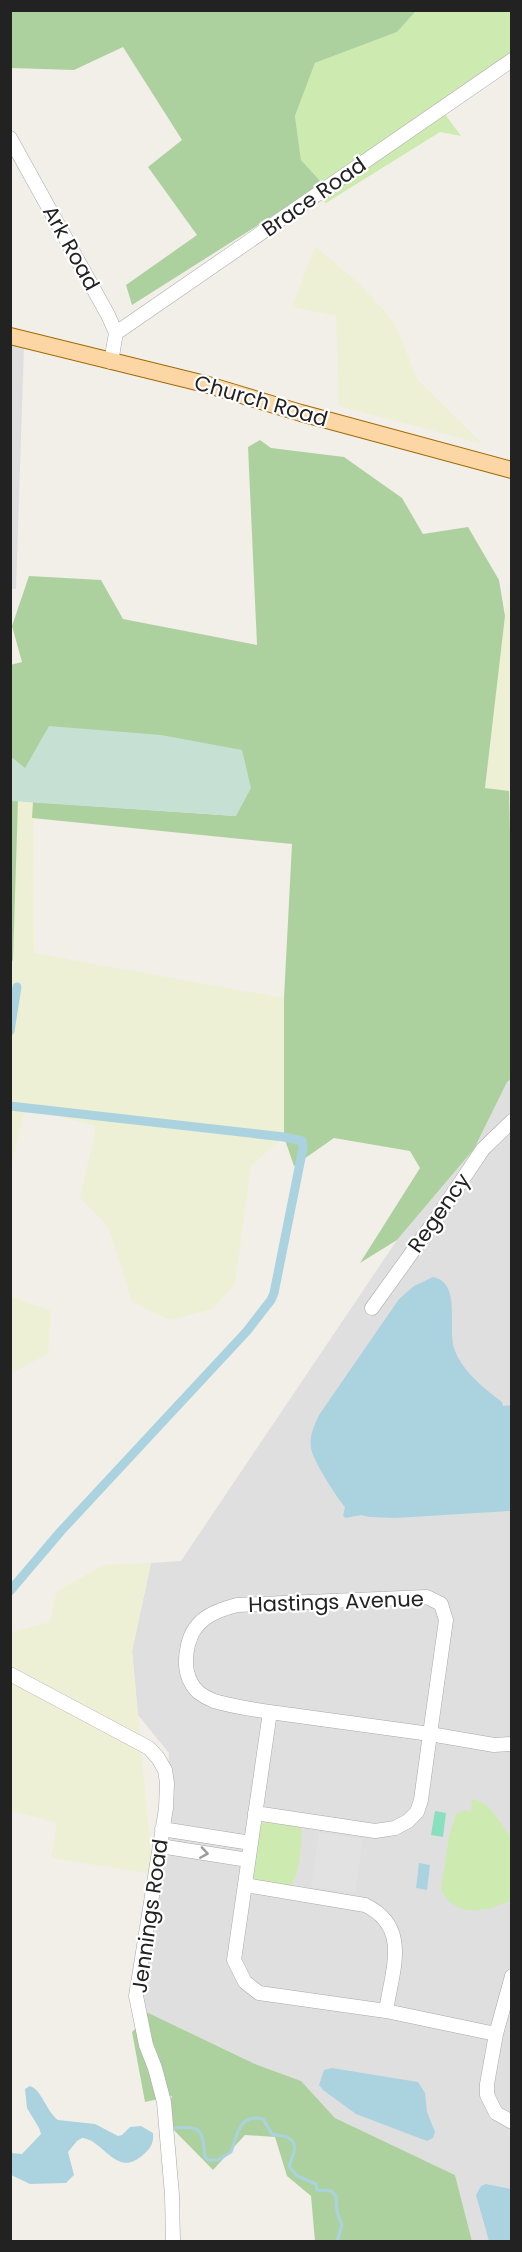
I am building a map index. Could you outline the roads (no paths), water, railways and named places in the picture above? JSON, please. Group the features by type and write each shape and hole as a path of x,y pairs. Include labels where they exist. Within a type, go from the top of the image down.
{"main road":[{"name":"Church Road","path":"10,336 205,384 301,413 512,470"}],"street":[{"name":"Brace Road","path":"116,333 512,60"},
{"name":"Ark Road","path":"10,138 116,333"},
{"path":"111,362 116,333"},
{"name":"Regency","path":"372,1308 483,1149 512,1121"},
{"name":"Hastings Avenue","path":"427,1597 441,1604 446,1620 430,1734 270,1712 212,1700 198,1692 189,1680 185,1656 196,1627 205,1617 237,1605 427,1597"},
{"name":"Jennings Road","path":"10,1674 137,1741 152,1752 165,1770 167,1783 160,1846 136,1996 146,2045 164,2102 172,2195 173,2241"},
{"path":"270,1712 234,1960 245,1982 259,1993 386,2011 496,2034"},
{"path":"255,1813 375,1831 395,1828 408,1821 417,1812 421,1800 430,1734 494,1744 512,1744"},
{"path":"162,1829 251,1843"},
{"path":"160,1846 248,1860"},
{"path":"245,1886 365,1905 376,1910 387,1920 393,1932 396,1948 386,2011"},
{"path":"512,1976 496,2034 487,2084 487,2095 496,2113 512,2122"}],"water":[{"path":"433,1277 442,1281 448,1288 452,1308 453,1342 459,1359 469,1373 502,1402 503,1406 511,1405 511,1511 395,1518 361,1515 346,1518 343,1516 345,1507 325,1478 312,1453 311,1439 314,1427 319,1415 399,1299 414,1286"},
{"path":"419,1863 430,1865 427,1890 416,1888"},
{"path":"332,2068 418,2082 425,2093 427,2112 435,2132 433,2138 427,2141 356,2114 319,2085 324,2070"},
{"path":"30,2086 38,2092 58,2120 95,2124 118,2136 130,2127 141,2126 153,2133 152,2145 134,2161 126,2163 118,2161 90,2140 82,2138 68,2152 74,2175 66,2183 30,2184 11,2175 11,2153 22,2154 41,2134 27,2108 25,2089"},
{"path":"486,2184 511,2189 511,2241 489,2241 476,2195 481,2186"}],"waterway":[{"path":"10,1031 17,987"},
{"path":"10,1106 284,1137 302,1141 303,1148 271,1300 247,1331 61,1531 10,1591"},
{"path":"170,2128 188,2127 198,2130 203,2140 205,2157 208,2160 218,2160 231,2152 243,2123 255,2118 263,2119 272,2134 287,2137 294,2143 295,2147 289,2166 297,2176 316,2184 317,2190 331,2191 336,2196 337,2212 342,2225 337,2242"}]}
